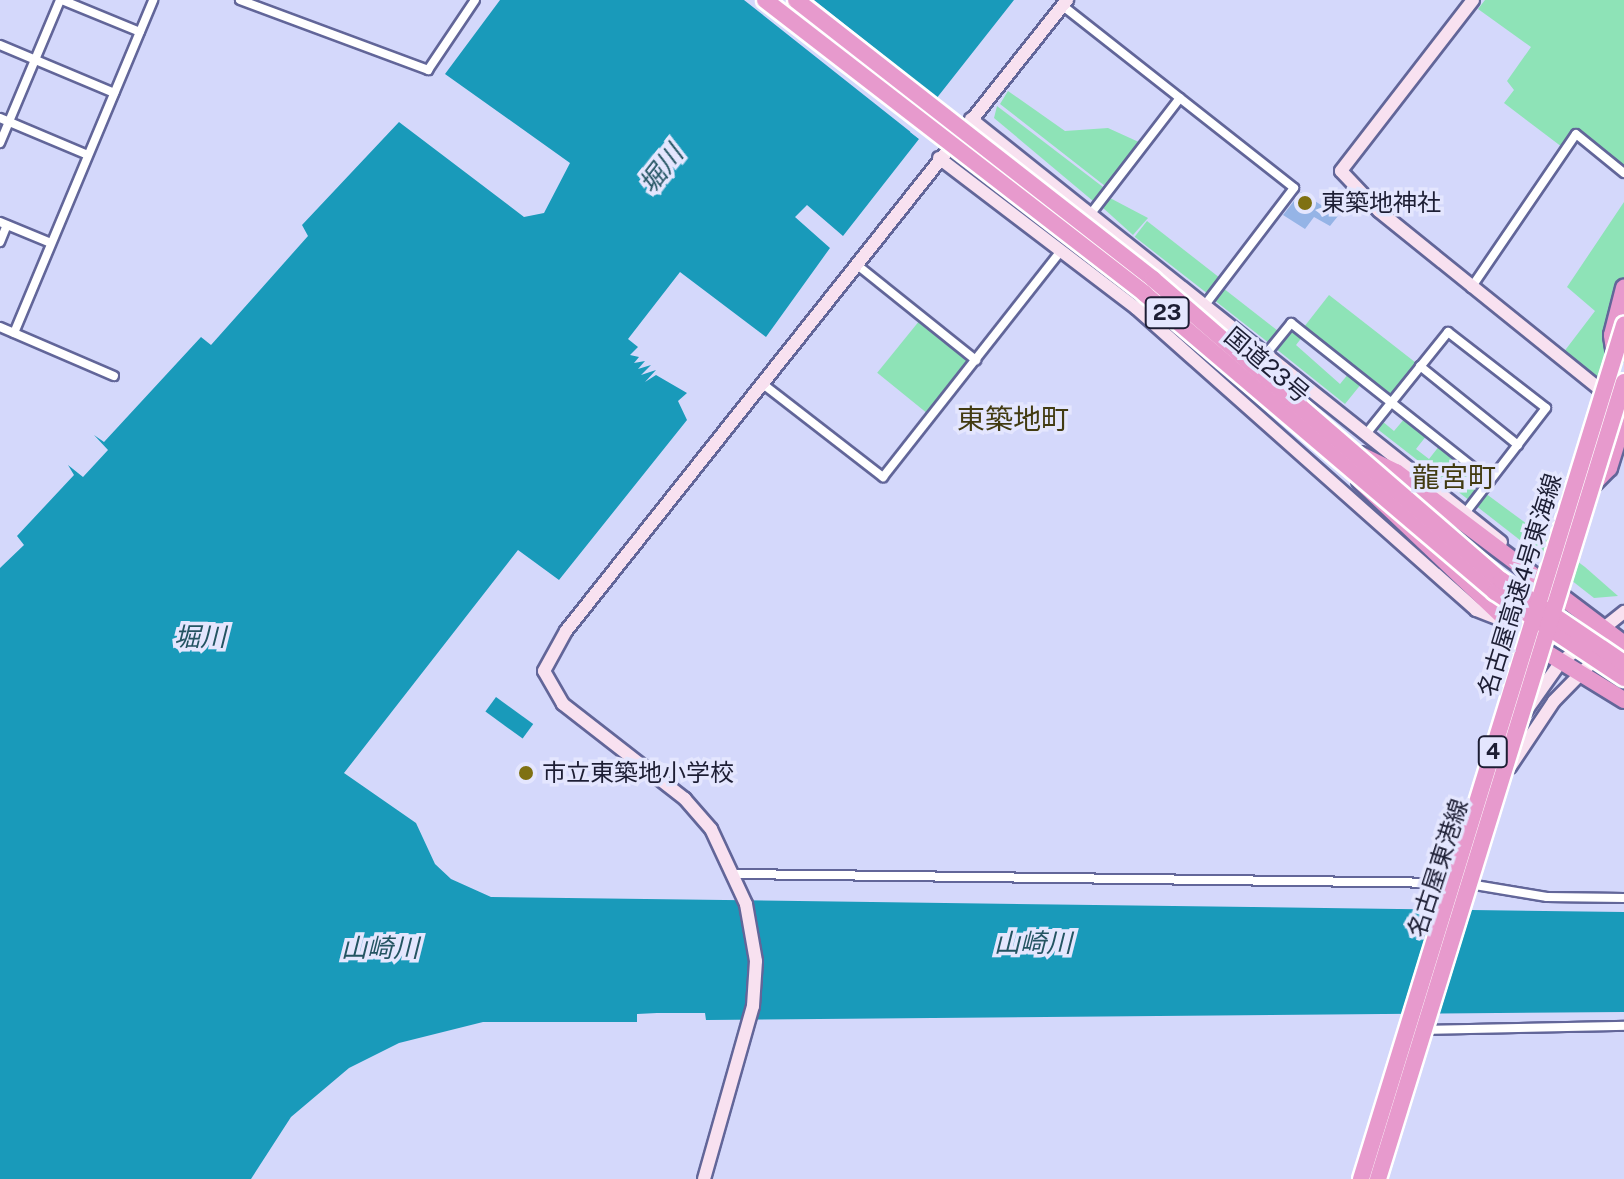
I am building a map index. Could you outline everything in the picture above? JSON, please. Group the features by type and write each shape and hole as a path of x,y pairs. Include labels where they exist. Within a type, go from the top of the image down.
{"highway":[{"name":"国道23号","path":"765,0 1145,294 1495,592 1624,678"},
{"name":"国道23号","path":"796,0 1153,279 1501,580 1624,663"},
{"path":"1615,355 1612,335 1624,288"},
{"name":"名古屋高速4号東海線","path":"1362,1179 1624,325"},
{"name":"名古屋高速4号東海線","path":"1378,1179 1624,379"},
{"path":"1594,483 1609,468 1624,420"},
{"path":"1349,449 1396,472 1548,593 1622,640"},
{"path":"1353,469 1368,494 1508,622 1576,675 1624,700"}],"street":[{"path":"0,143 4,120 61,0 140,32"},
{"path":"14,333 153,0"},
{"path":"240,0 428,70 475,0"},
{"path":"1473,0 1341,171 1471,288 1624,409"},
{"path":"704,1179 749,1028 756,961 741,892 735,874 685,799 563,704 544,671 566,631 1065,3 1294,188 1204,306"},
{"path":"0,45 114,93"},
{"path":"763,384 883,477 976,360 1086,213 1180,98"},
{"path":"971,119 1533,568 1548,593"},
{"path":"4,120 88,155"},
{"path":"1471,288 1576,134 1624,173"},
{"path":"939,158 1136,308 1476,610 1508,622"},
{"path":"0,242 4,223 51,243"},
{"path":"856,264 976,360"},
{"path":"1266,354 1291,323 1490,481"},
{"path":"0,327 114,376"},
{"path":"1366,434 1448,332 1546,408 1465,513"},
{"path":"1420,366 1518,445"},
{"path":"1608,397 1624,379"},
{"name":"名古屋東港線","path":"1372,1179 1459,887 1510,734 1560,663 1624,612"},
{"name":"名古屋東港線","path":"1459,887 1492,798 1576,675 1622,640"},
{"path":"735,874 1459,887 1547,897 1624,898"},
{"path":"1417,1025 1624,1026"},
{"name":"名古屋東港線","path":"1362,1179 1417,1025"}],"green space":[{"path":"1485,0 1624,0 1624,172 1575,132 1562,147 1504,103 1514,90 1507,81 1531,47 1478,9"},
{"path":"1008,91 1065,131 1108,128 1141,143 1105,186 1000,104"},
{"path":"997,106 1103,187 1093,201 994,118"},
{"path":"1110,198 1148,218 1133,235 1102,207"},
{"path":"1624,202 1624,362 1604,387 1563,353 1595,311 1567,287"},
{"path":"1147,221 1220,278 1208,294 1135,237"},
{"path":"1223,288 1278,331 1269,343 1214,300"},
{"path":"1329,295 1416,363 1392,395 1304,327"},
{"path":"920,320 971,361 928,414 877,373"},
{"path":"1294,329 1303,336 1296,345 1340,384 1349,373 1362,383 1345,404 1275,348"},
{"path":"1405,418 1427,435 1416,449 1429,459 1440,445 1483,479 1470,501 1376,428 1382,421 1394,431"},
{"path":"1485,493 1585,567 1618,596 1594,598 1475,505"}],"water":[{"name":"堀川","path":"500,0 1014,0 910,132 919,139 843,236 807,205 795,217 830,248 766,337 680,272 628,339 638,347 630,355 639,357 634,363 645,361 638,369 651,365 641,375 656,370 645,382 656,375 687,393 678,401 687,420 559,580 518,550 344,773 416,823 435,864 451,879 491,897 1624,912 1624,1012 706,1020 705,1013 657,1013 637,1014 637,1022 483,1022 399,1043 349,1068 291,1117 251,1179 0,1179 0,568 24,545 17,536 74,475 68,465 83,477 108,450 94,435 104,442 201,337 211,345 308,236 302,225 399,122 524,217 544,213 570,163 445,74"},
{"path":"496,697 533,724 523,739 485,712"}],"pier":[{"path":"744,0 814,0 940,100 915,132 922,141"}],"building":[{"name":"東築地神社","path":"1301,192 1338,216 1330,226 1314,217 1305,229 1283,215"}],"place":[{"name":"東築地神社","path":"1305,203"},
{"name":"市立東築地小学校","path":"526,773"}],"district":[{"name":"東築地町","path":"1013,419"},
{"name":"龍宮町","path":"1454,477"}],"water label":[{"name":"山崎川","path":"1033,943"},
{"name":"山崎川","path":"380,948"}]}
